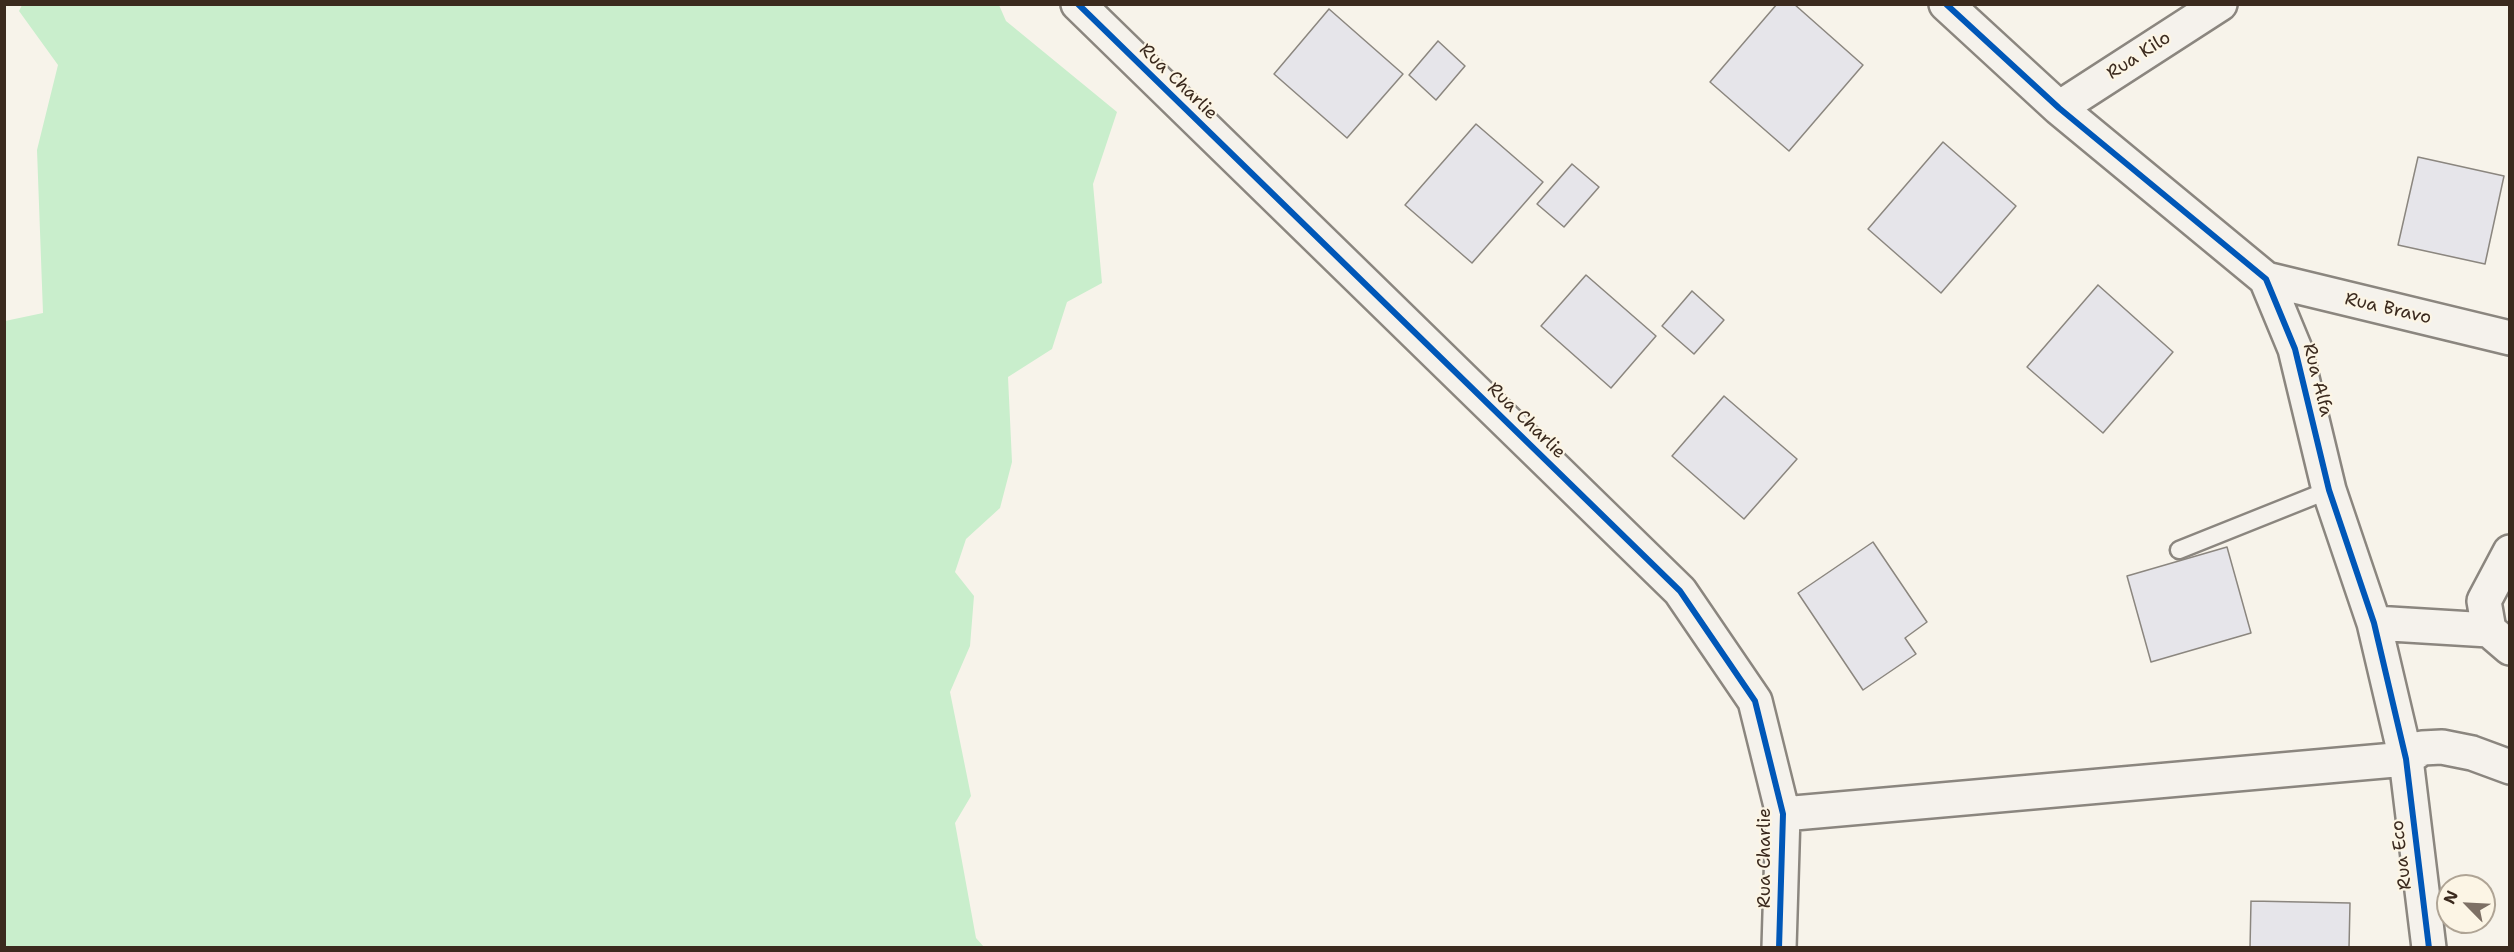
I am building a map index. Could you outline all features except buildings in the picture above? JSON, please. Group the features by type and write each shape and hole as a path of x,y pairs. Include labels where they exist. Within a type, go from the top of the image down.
{"street":[{"name":"Rua Charlie","path":"1077,4 1680,591 1755,701 1783,814 1779,948"},
{"name":"Rua Alfa","path":"1946,4 2059,108 2266,279 2295,349 2329,490 2374,623 2406,759"},
{"name":"Rua Kilo","path":"2059,108 2220,4"},
{"name":"Rua Bravo","path":"2266,279 2510,338"},
{"path":"2374,623 2499,639 2484,601 2510,552"},
{"path":"1783,814 2406,759 2422,748 2442,747 2472,753 2510,767"},
{"name":"Rua Eco","path":"2406,759 2428,948"}],"lane":[{"path":"2179,550 2329,490"}],"green space":[{"path":"22,5 999,5 1006,21 1117,112 1093,184 1102,283 1067,302 1052,349 1008,377 1012,462 1000,508 966,539 955,572 974,596 970,646 950,692 971,796 955,823 976,938 984,947 5,947 5,321 43,313 37,150 58,65 19,11"}],"cycle path":[{"path":"1078,4 1680,591 1755,701 1783,814 1779,948"},
{"path":"1946,4 2059,108 2266,279 2295,349 2329,490 2374,623 2406,759 2429,948"}]}
